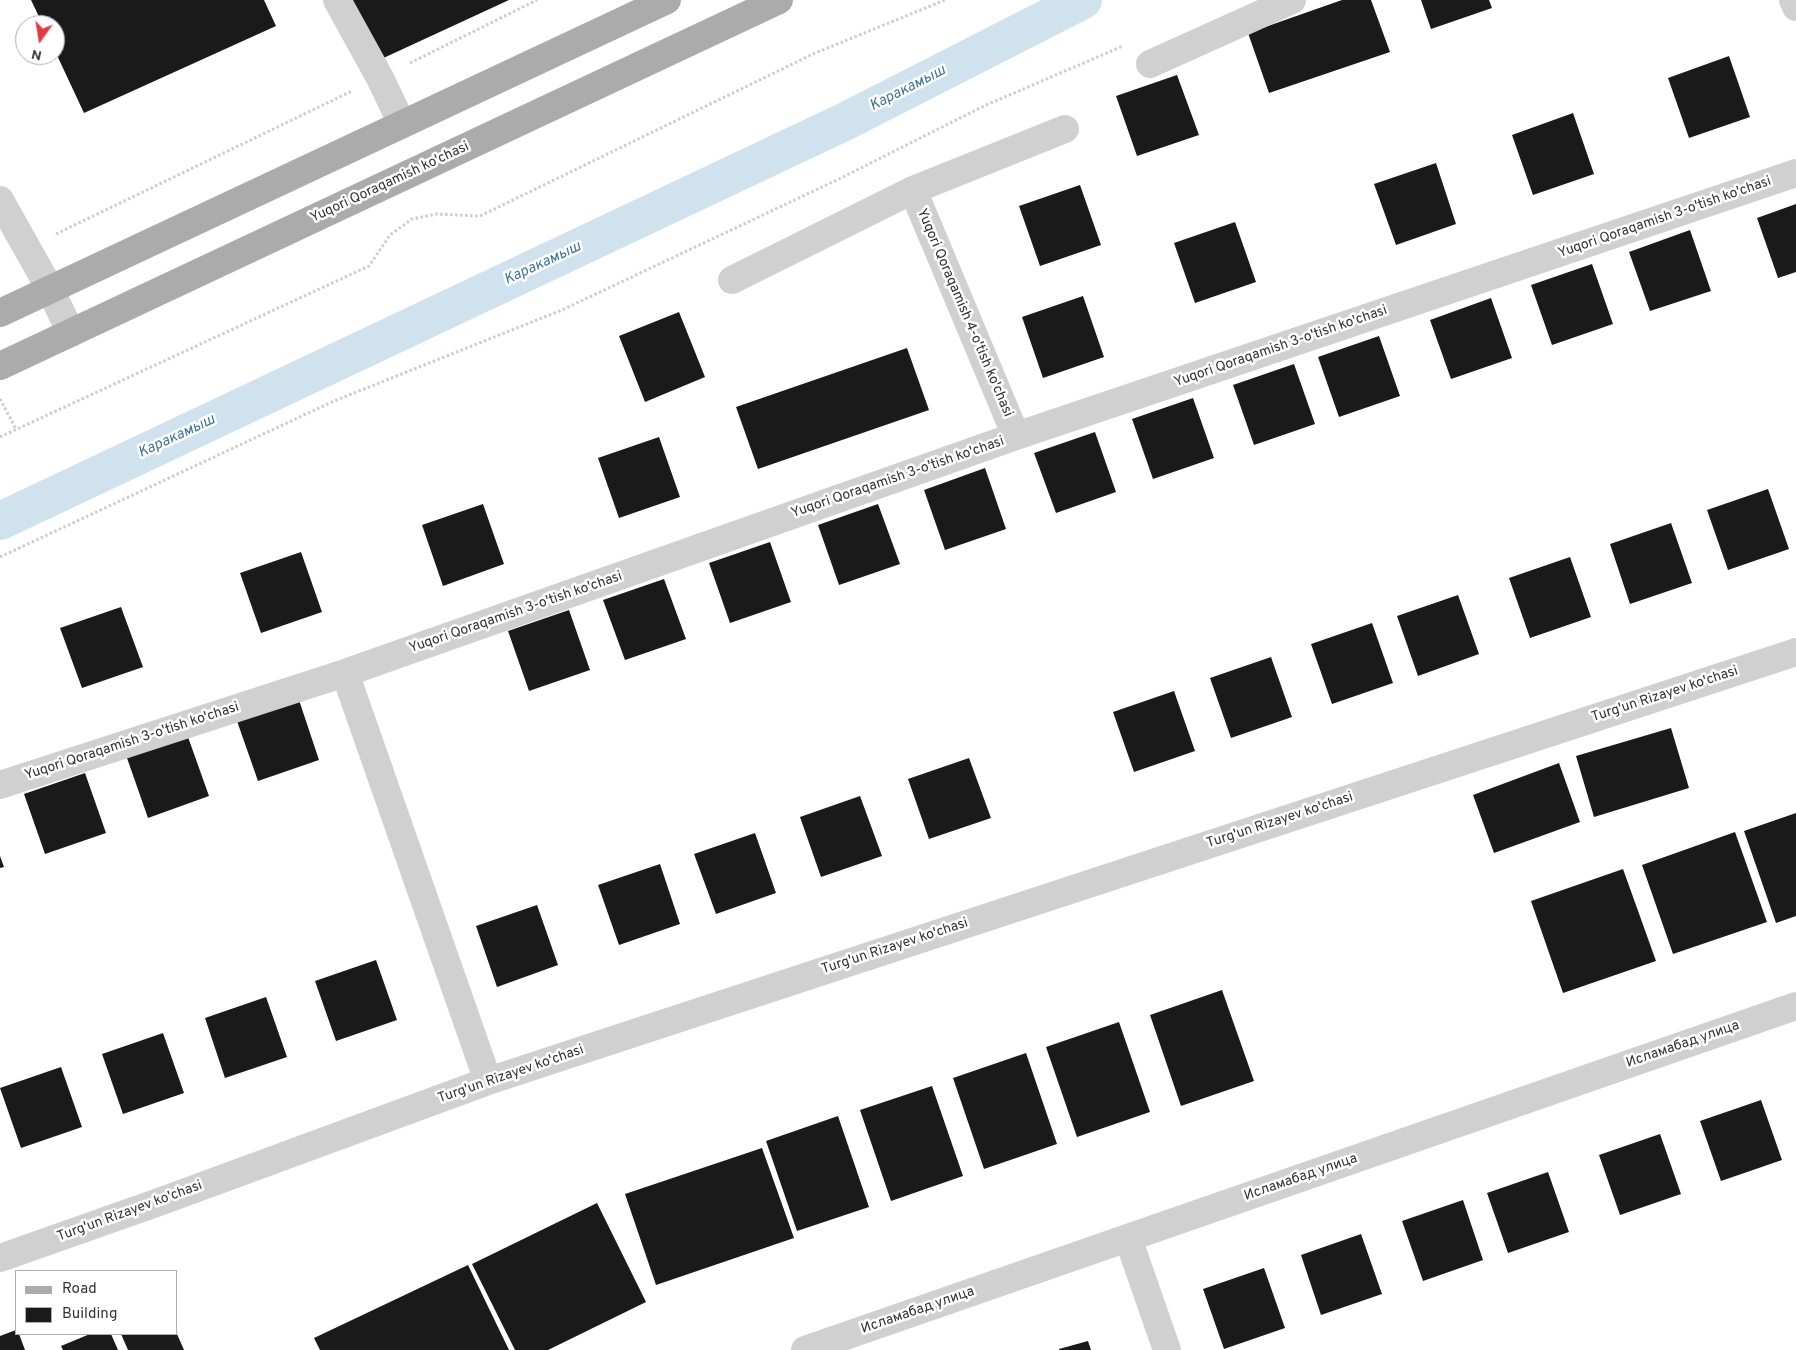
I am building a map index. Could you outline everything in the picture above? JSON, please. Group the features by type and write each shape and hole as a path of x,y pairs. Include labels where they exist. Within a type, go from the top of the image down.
{"main road":[{"path":"0,313 667,0"},
{"name":"Yuqori Qoraqamish ko'chasi","path":"0,366 779,0"}],"street":[{"path":"337,0 380,78 402,124"},
{"path":"1150,64 1292,0"},
{"path":"1793,0 1796,7"},
{"name":"Yuqori Qoraqamish 4-o'tish ko'chasi","path":"732,280 913,190 1065,129"},
{"name":"Yuqori Qoraqamish 3-o'tish ko'chasi","path":"0,785 345,673 1016,436 1796,174"},
{"name":"Yuqori Qoraqamish 4-o'tish ko'chasi","path":"913,190 1016,436"},
{"path":"0,200 71,332"},
{"name":"Turg'un Rizayev ko'chasi","path":"0,1258 160,1202 488,1081 1796,652"},
{"path":"345,673 488,1081"},
{"name":"Исламабад улица","path":"805,1350 1796,1006"},
{"path":"1128,1238 1167,1350"}],"path":[{"path":"26,248 380,78 537,0"},
{"path":"0,437 369,266 390,236 412,219 437,214 480,216 813,54 945,0"},
{"path":"0,557 334,401 562,310 839,179 984,106 1124,46"},
{"path":"0,399 16,429"}],"building":[{"path":"31,0 264,0 276,26 84,113 62,65 65,65 65,15 38,15"},
{"path":"348,0 509,0 377,61"},
{"path":"1342,0 1371,0 1390,52 1269,93 1248,33"},
{"path":"1421,0 1489,0 1492,8 1431,29"},
{"path":"1729,56 1750,117 1689,138 1668,78"},
{"path":"1177,75 1199,135 1137,156 1116,96"},
{"path":"1573,113 1594,174 1533,195 1512,135"},
{"path":"1436,163 1456,224 1396,245 1374,184"},
{"path":"1080,185 1101,245 1040,266 1019,206"},
{"path":"1796,204 1796,272 1778,278 1757,218"},
{"path":"1235,222 1256,282 1195,303 1174,243"},
{"path":"1690,230 1711,291 1650,311 1629,252"},
{"path":"1592,264 1613,324 1552,345 1531,285"},
{"path":"1083,296 1104,357 1043,378 1022,317"},
{"path":"1491,298 1512,358 1451,379 1430,320"},
{"path":"679,312 705,377 645,402 619,336"},
{"path":"1379,336 1400,396 1339,417 1318,357"},
{"path":"907,348 929,410 758,469 736,407"},
{"path":"1294,364 1315,424 1254,445 1233,385"},
{"path":"1193,398 1214,458 1153,479 1132,419"},
{"path":"1095,432 1116,492 1056,513 1034,453"},
{"path":"659,437 680,497 619,518 598,458"},
{"path":"985,468 1006,529 945,550 924,490"},
{"path":"1768,489 1789,549 1728,570 1707,510"},
{"path":"483,504 504,564 443,586 422,525"},
{"path":"878,504 900,564 839,585 818,525"},
{"path":"1671,523 1692,583 1630,604 1610,544"},
{"path":"770,542 791,602 730,623 709,563"},
{"path":"301,552 322,612 261,633 240,573"},
{"path":"1570,557 1591,617 1530,638 1509,578"},
{"path":"664,579 686,639 625,660 603,600"},
{"path":"1458,595 1479,654 1418,676 1397,616"},
{"path":"121,607 143,667 82,688 60,628"},
{"path":"569,610 590,670 529,691 508,631"},
{"path":"1372,623 1393,683 1332,704 1311,644"},
{"path":"1271,657 1292,717 1231,738 1210,678"},
{"path":"1174,691 1195,751 1134,772 1113,712"},
{"path":"299,700 319,760 258,781 237,721"},
{"path":"1671,728 1689,788 1594,817 1576,756"},
{"path":"188,737 209,796 148,818 127,758"},
{"path":"969,758 991,818 929,839 908,779"},
{"path":"1559,763 1580,822 1494,853 1473,795"},
{"path":"85,773 106,833 45,854 24,794"},
{"path":"860,796 882,856 821,877 800,817"},
{"path":"1796,813 1796,916 1776,923 1744,831"},
{"path":"1735,832 1767,922 1673,954 1642,865"},
{"path":"755,833 776,893 716,914 694,854"},
{"path":"0,856 4,867 0,868"},
{"path":"660,864 680,924 619,945 598,885"},
{"path":"1623,869 1656,961 1563,993 1531,901"},
{"path":"537,905 558,965 497,987 476,926"},
{"path":"376,960 397,1020 336,1041 315,981"},
{"path":"1222,990 1254,1081 1181,1106 1150,1015"},
{"path":"266,997 287,1057 225,1078 205,1018"},
{"path":"1119,1022 1150,1112 1077,1137 1046,1047"},
{"path":"163,1033 184,1093 123,1114 102,1054"},
{"path":"1026,1053 1057,1144 984,1169 953,1078"},
{"path":"61,1067 82,1127 21,1148 0,1088"},
{"path":"932,1086 963,1176 891,1201 860,1110"},
{"path":"1761,1100 1782,1160 1721,1181 1700,1121"},
{"path":"838,1116 869,1207 797,1231 766,1141"},
{"path":"1660,1134 1681,1194 1620,1215 1599,1155"},
{"path":"762,1148 794,1238 656,1285 625,1194"},
{"path":"1548,1172 1569,1232 1508,1253 1487,1193"},
{"path":"1463,1200 1483,1260 1423,1281 1402,1221"},
{"path":"597,1203 646,1302 548,1350 515,1350 472,1264"},
{"path":"1361,1234 1382,1294 1321,1315 1301,1255"},
{"path":"468,1265 509,1350 320,1350 314,1338"},
{"path":"1264,1268 1285,1328 1224,1349 1203,1289"},
{"path":"15,1330 15,1335 19,1335 25,1350 0,1350 0,1336"},
{"path":"88,1335 111,1335 118,1350 63,1350 61,1346"},
{"path":"121,1335 177,1335 184,1350 128,1350"},
{"path":"1088,1341 1091,1350 1059,1350 1059,1349"}],"waterway":[{"name":"Каракамыш","path":"0,521 846,121 1083,0"}]}
